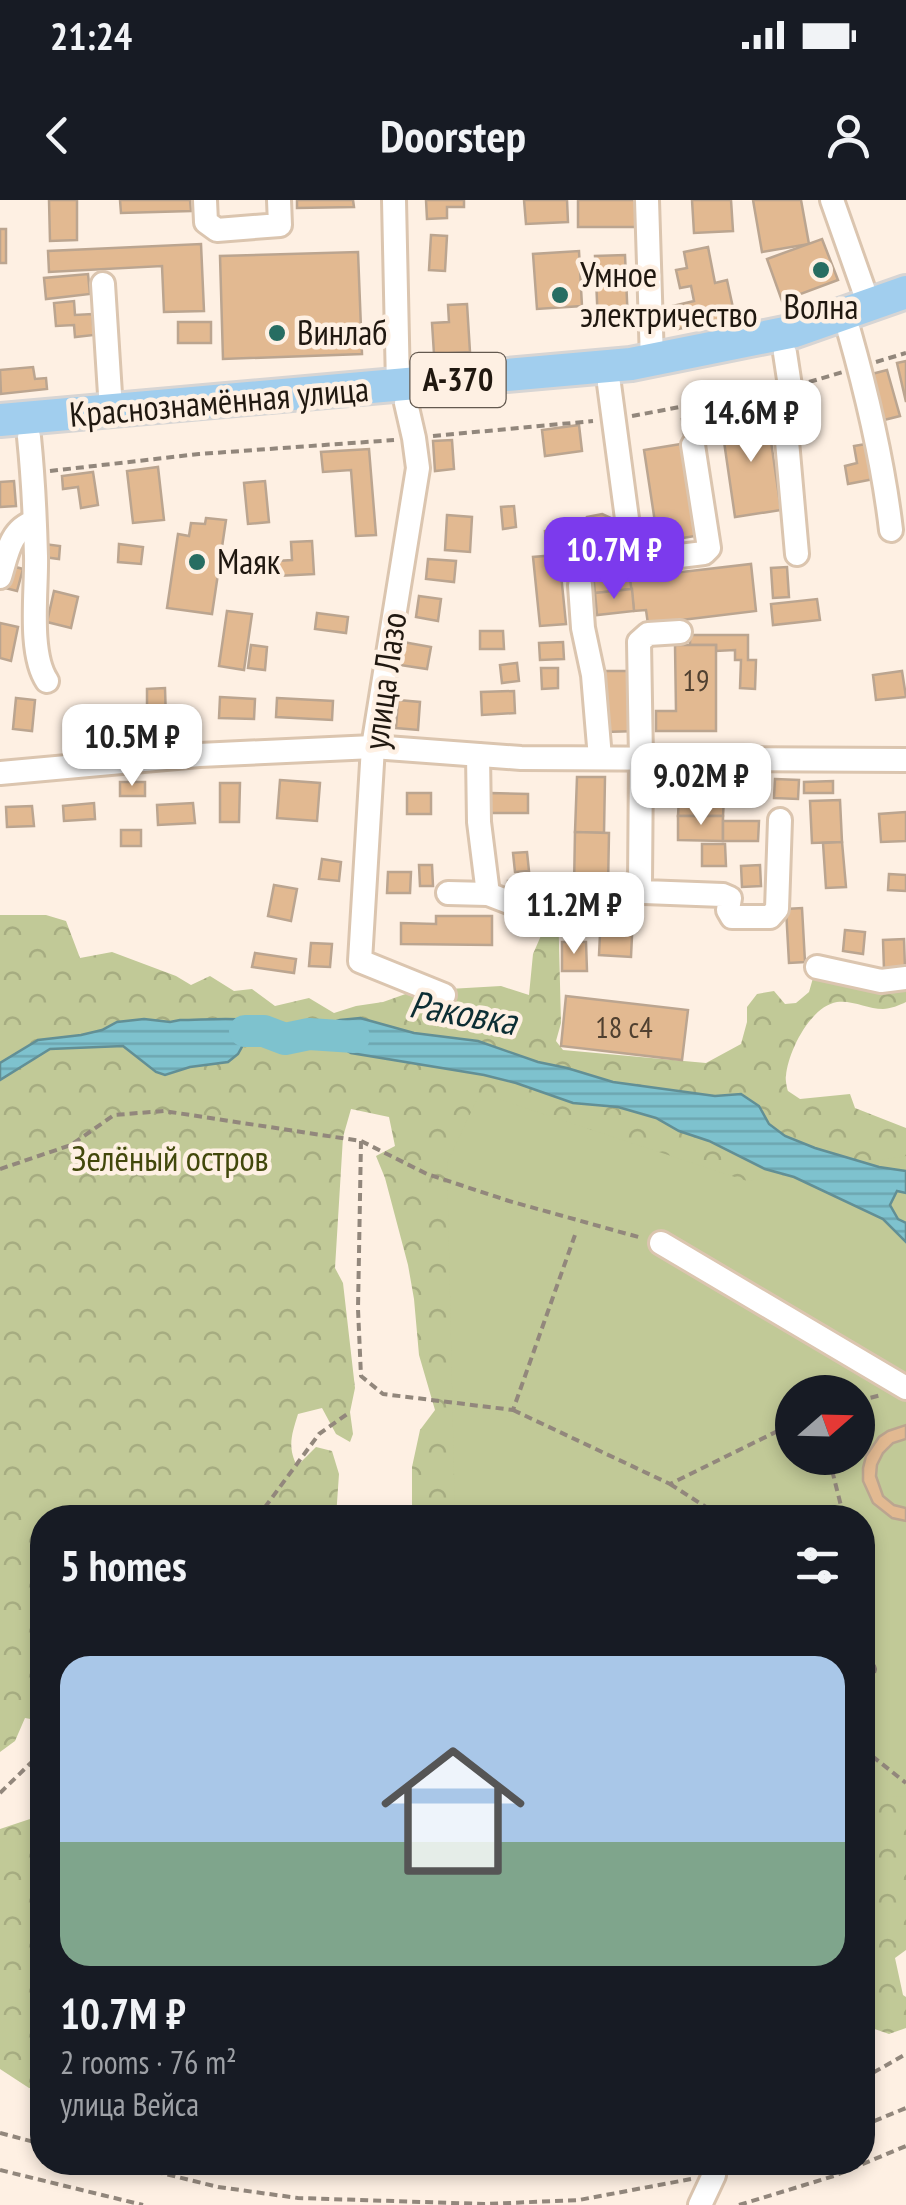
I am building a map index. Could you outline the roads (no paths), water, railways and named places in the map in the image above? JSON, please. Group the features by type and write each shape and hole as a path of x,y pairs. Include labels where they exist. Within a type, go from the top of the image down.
{"highway":[{"name":"Краснознамённая улица","path":"402,395 609,384 795,331 866,285 906,292"},
{"name":"Краснознамённая улица","path":"14,438 192,412 402,395 785,353 906,311"},
{"name":"Краснознамённая улица","path":"0,420 112,410 192,412"}],"street":[{"path":"205,200 206,222 217,230 280,225 279,200"},
{"name":"улица Лазо","path":"394,200 402,395 418,468 374,746 360,962 444,995"},
{"path":"647,200 652,370"},
{"path":"832,200 866,285"},
{"path":"103,284 112,410"},
{"path":"849,331 884,470 891,530"},
{"path":"785,353 790,386 784,407 797,554"},
{"path":"609,384 632,556 639,561 704,553 709,548 693,445"},
{"path":"14,438 33,473 33,611 41,672 47,681"},
{"path":"0,577 15,534 23,525 34,522"},
{"path":"580,585 600,758"},
{"path":"680,632 648,634 639,642 640,884 644,892 723,894 730,898 728,910 732,917 770,917 777,909 780,820"},
{"path":"0,772 199,755 374,746 520,758 906,760"},
{"path":"478,754 488,894"},
{"path":"448,894 488,894 535,912"},
{"path":"817,967 880,981 906,978"},
{"path":"661,1243 906,1388"},
{"path":"700,2205 714,2175"}],"water":[{"path":"360,1018 414,1033 478,1041 613,1082 715,1096 741,1094 759,1106 769,1124 785,1136 879,1167 906,1171 906,1193 897,1191 890,1205 898,1219 906,1223 906,1242 883,1219 656,1118 618,1107 573,1103 484,1075 351,1053 309,1034 313,1028"},
{"path":"251,1020 289,1033 279,1044 261,1036 248,1036 238,1054 228,1062 165,1075 123,1046 50,1049 0,1080 0,1063 38,1040 81,1035 117,1022"}],"waterway":[{"name":"Раковка","path":"245,1031 264,1031 285,1039 309,1034 354,1037"}],"place":[{"name":"Волна","path":"821,270"},
{"name":"Умное электричество","path":"560,295"},
{"name":"Винлаб","path":"277,333"},
{"name":"Маяк","path":"197,562"}],"park label":[{"name":"Зелёный остров","path":"170,1159"}]}
